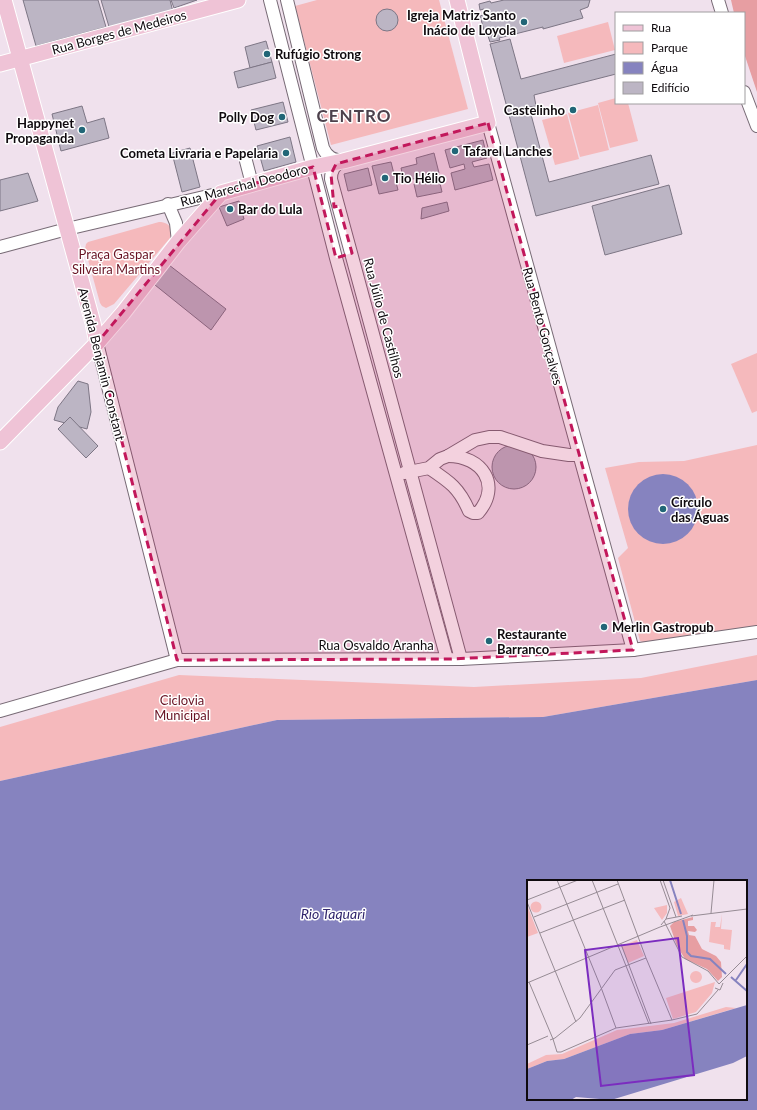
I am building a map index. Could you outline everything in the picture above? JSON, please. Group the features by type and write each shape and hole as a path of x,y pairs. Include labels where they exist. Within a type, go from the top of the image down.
{"main road":[{"name":"Avenida Benjamin Constant","path":"4,0 93,323 97,343"},
{"name":"Rua Borges de Medeiros","path":"0,64 238,0"},
{"name":"Rua Bento Gonçalves","path":"457,0 488,123"},
{"name":"Rua Marechal Deodoro","path":"221,192 488,123"},
{"path":"0,442 97,343 123,313 178,242 221,192"},
{"path":"86,354 93,323 101,324 123,313"}],"street":[{"path":"270,0 336,258 447,659"},
{"path":"287,0 325,154 330,158 343,161"},
{"path":"718,0 722,12"},
{"path":"745,95 757,126"},
{"name":"Rua Bento Gonçalves","path":"488,123 633,650"},
{"path":"246,161 252,184"},
{"name":"Rua Júlio de Castilhos","path":"343,161 336,164 333,168 331,174 332,179 461,659"},
{"name":"Rua Marechal Deodoro","path":"0,246 221,192"},
{"path":"168,204 176,223 178,242"},
{"path":"336,258 352,253"},
{"name":"Avenida Benjamin Constant","path":"97,343 177,660"},
{"path":"367,371 382,368"},
{"path":"396,475 430,468 440,459 475,440 489,437 500,437 542,451 579,455"},
{"path":"430,468 452,484 463,497 469,511 478,513 484,506 488,496 487,478 484,471 477,464 468,460 457,456 448,456"},
{"path":"424,579 439,576"},
{"name":"Rua Osvaldo Aranha","path":"0,711 177,660 461,659 633,650 757,632"}],"highlighted area":[{"path":"488,123 633,650 450,659 177,660 97,343 221,193 313,167 336,258 352,253 339,206 334,207 331,174 336,164"}],"green space":[{"path":"317,0 439,0 468,109 331,145 295,6"},
{"path":"608,22 615,50 564,63 557,36"},
{"path":"615,98 615,104 628,104 638,141 610,148 598,103"},
{"path":"598,105 609,150 580,157 568,113"},
{"path":"567,114 579,159 555,165 542,120"},
{"name":"Praça Gaspar Silveira Martins","path":"163,222 170,226 172,230 170,238 114,304 106,308 102,306 85,249 86,244 88,242"},
{"path":"757,353 757,411 752,413 731,364"},
{"path":"757,445 757,627 646,643 640,641 618,558 628,548 605,468 639,462 684,461"},
{"name":"Ciclovia Municipal","path":"757,655 757,680 543,717 277,720 0,781 0,727 179,675 474,687 641,678"}],"shaded area":[{"path":"731,0 757,0 757,92 745,56 745,12 734,12"}],"water":[{"name":"Círculo das Águas","path":"663,474 676,477 688,484 695,496 698,509 695,522 688,534 676,541 663,544 650,541 638,534 631,522 628,509 631,496 638,484 650,477"},
{"name":"Rio Taquari","path":"757,680 757,1110 0,1110 0,781 277,720 543,717"}],"building":[{"path":"23,0 98,0 106,27 36,46"},
{"path":"101,0 170,0 173,12 110,30"},
{"path":"171,0 197,0 174,8"},
{"name":"Igreja Matriz Santo Inácio de Loyola","path":"504,0 590,0 588,7 580,10 583,18 543,29 543,27 499,38 500,40 490,42 488,36 492,35 490,28 484,30 480,16 486,14 484,9 480,10 479,4 490,1 491,3"},
{"path":"383,9 391,9 398,16 398,24 391,31 383,31 376,24 376,16"},
{"path":"510,39 521,79 615,54 615,74 534,95 536,106 529,107 549,182 651,155 659,184 536,216 490,44"},
{"path":"266,41 272,62 250,68 245,47"},
{"path":"272,62 276,78 238,88 234,72"},
{"path":"283,102 288,122 256,130 251,110"},
{"name":"Happynet Propaganda","path":"82,106 87,123 104,118 109,138 61,151 52,114"},
{"path":"290,137 296,162 264,171 257,146"},
{"path":"483,140 487,158 472,162 474,167 489,164 493,180 455,190 451,173 465,169 464,164 450,168 445,150"},
{"path":"190,148 200,187 182,192 172,153"},
{"path":"434,153 439,173 404,181 401,168 417,164 416,158"},
{"name":"Tio Hélio","path":"391,162 398,190 379,194 372,166"},
{"path":"368,168 372,185 348,191 344,174"},
{"path":"28,173 38,201 0,211 0,180"},
{"path":"439,179 442,192 417,197 414,184"},
{"path":"669,185 682,234 605,255 592,206"},
{"path":"239,201 244,219 227,226 219,207"},
{"path":"447,202 449,211 421,219 422,208"},
{"path":"169,265 226,309 211,330 155,285"},
{"path":"78,381 88,384 91,412 87,429 54,420 58,407"},
{"path":"70,417 98,446 86,458 58,429"},
{"path":"510,445 518,445 523,446 530,451 535,458 535,476 530,483 523,488 510,489 502,486 495,479 492,471 492,463 495,455 502,448"}],"place":[{"name":"Igreja Matriz Santo Inácio de Loyola","path":"524,22"},
{"name":"Rufúgio Strong","path":"267,54"},
{"name":"Castelinho","path":"573,110"},
{"name":"Polly Dog","path":"282,117"},
{"name":"Happynet Propaganda","path":"82,130"},
{"name":"Tafarel Lanches","path":"455,151"},
{"name":"Cometa Livraria e Papelaria","path":"286,153"},
{"name":"Tio Hélio","path":"385,178"},
{"name":"Bar do Lula","path":"230,209"},
{"name":"Círculo das Águas","path":"663,509"},
{"name":"Merlin Gastropub","path":"604,627"},
{"name":"Restaurante Barranco","path":"489,641"}],"district":[{"name":"CENTRO","path":"354,116"}]}
